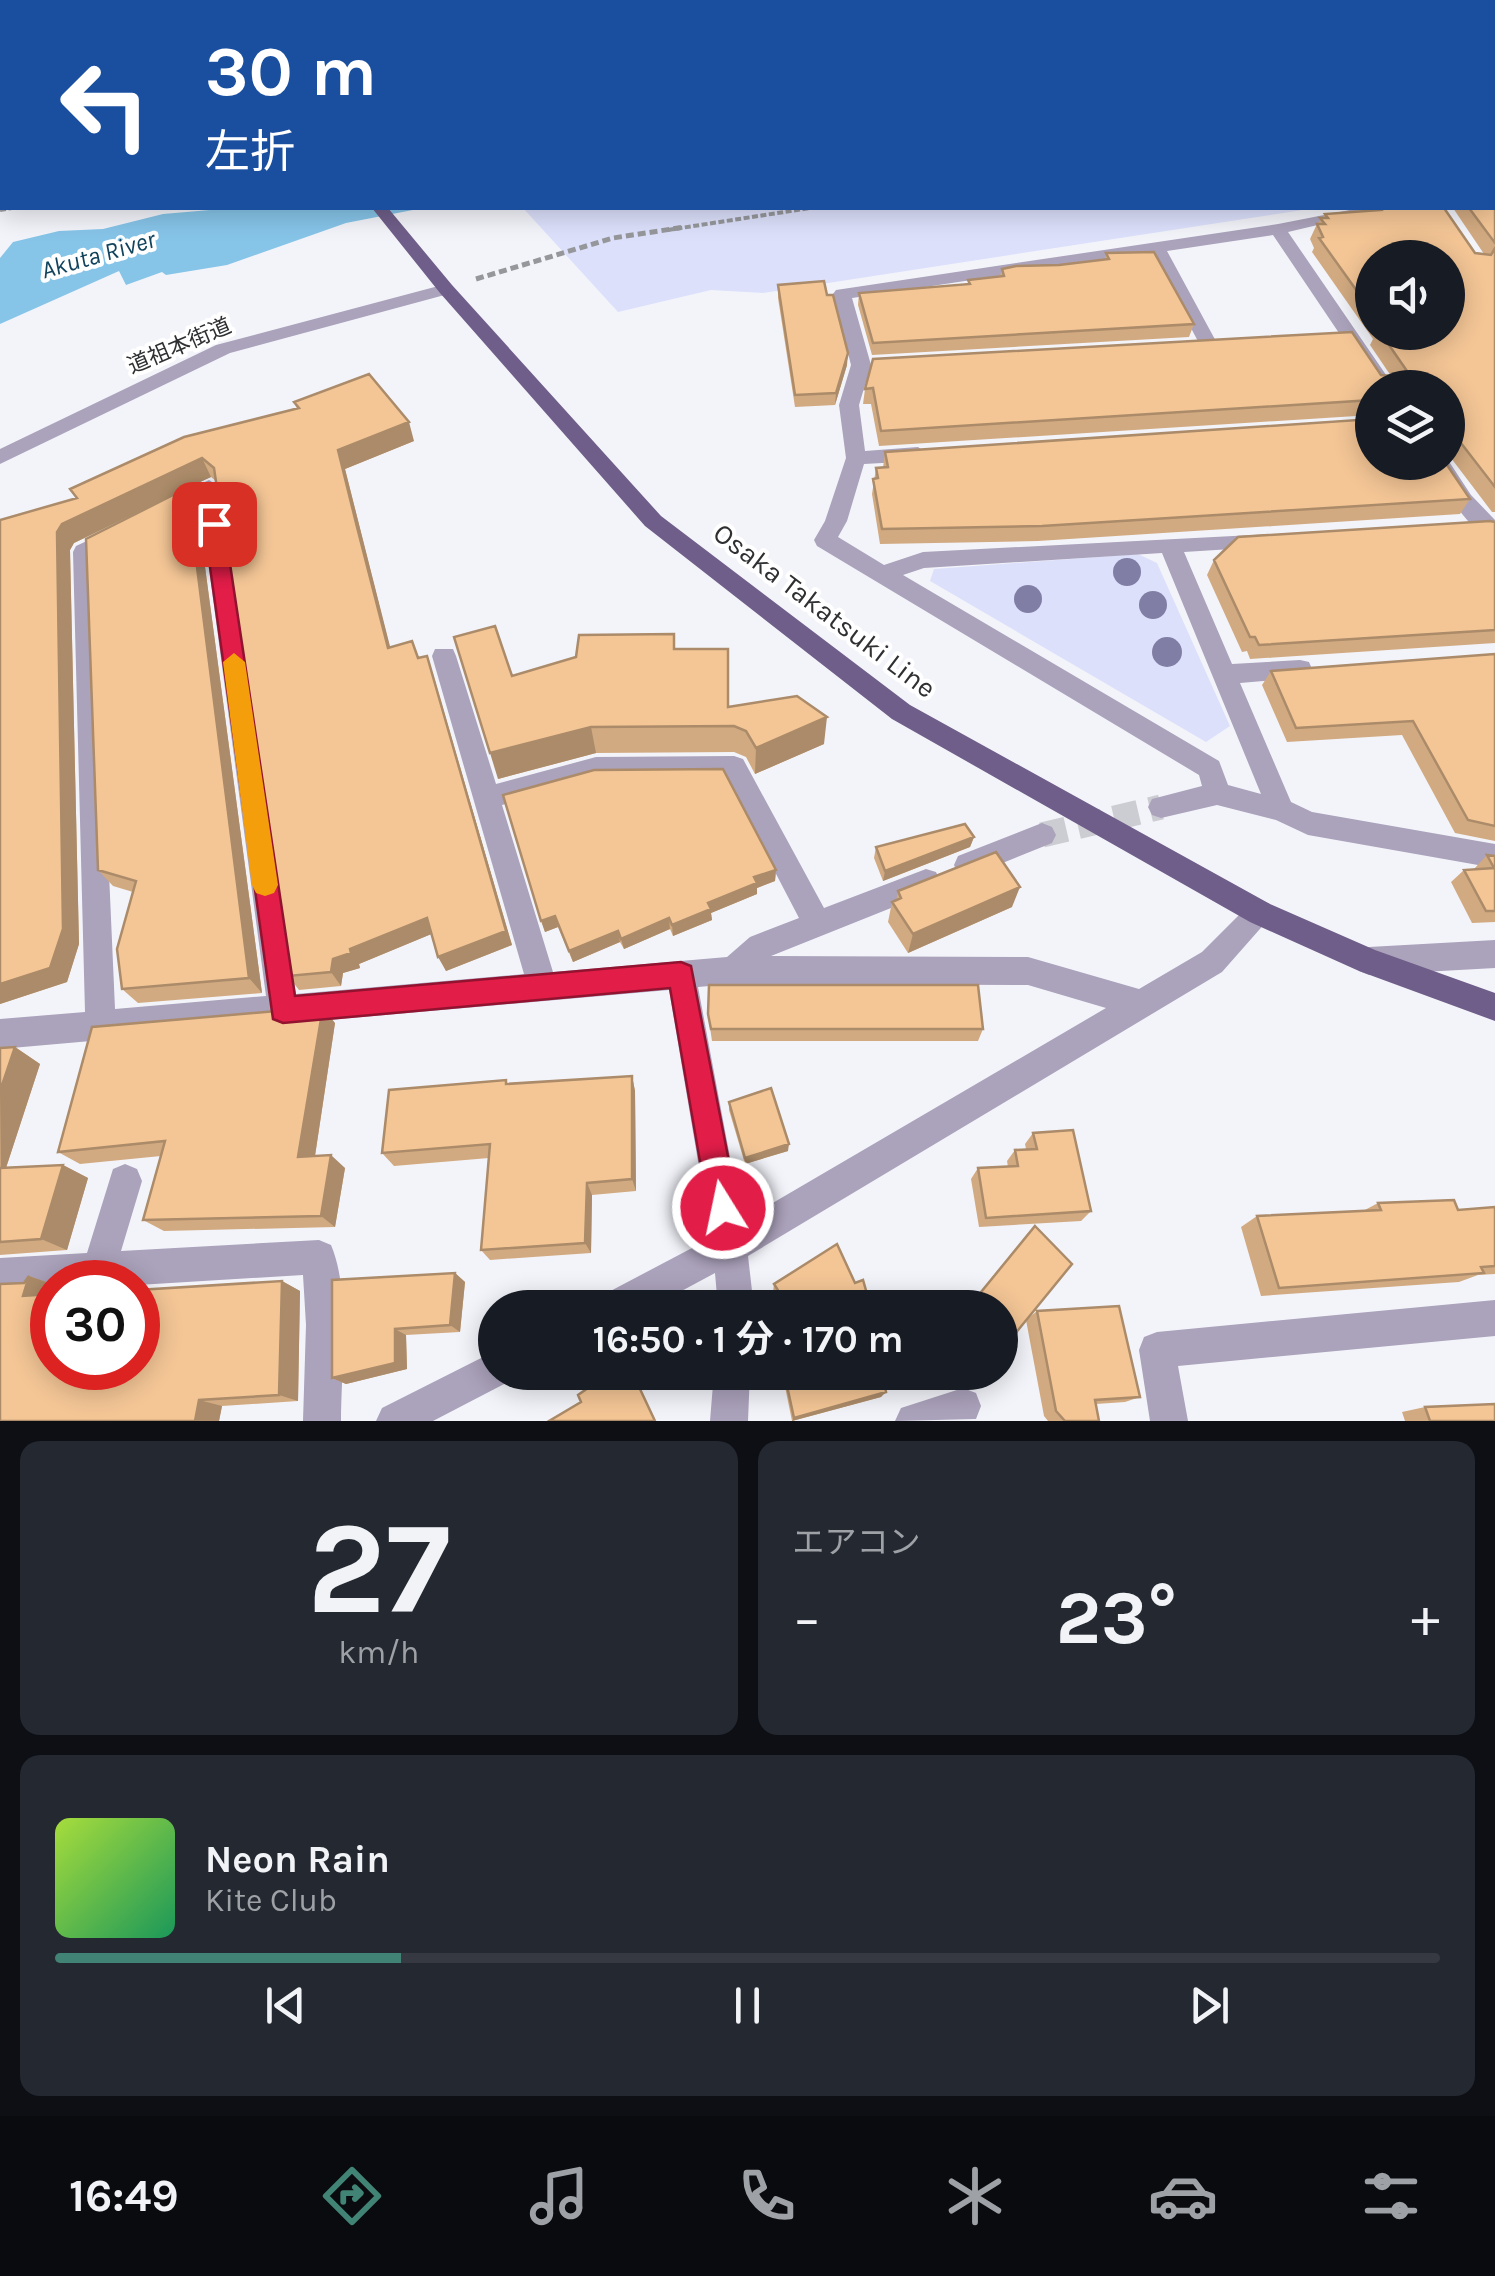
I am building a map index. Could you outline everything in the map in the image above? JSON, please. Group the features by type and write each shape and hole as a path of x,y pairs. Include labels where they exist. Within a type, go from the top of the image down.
{"main road":[{"name":"Osaka Takatsuki Line","path":"382,210 446,289 653,520 900,712 1260,913 1369,960 1495,1007"}],"street":[{"path":"1216,794 1210,769 824,540 836,521 856,458 849,405 871,364 842,294 1278,229 1372,210"},
{"path":"1278,229 1343,338 1371,370"},
{"path":"1157,248 1208,345"},
{"name":"道祖本街道","path":"0,456 223,349 446,289"},
{"path":"856,458 935,453"},
{"path":"1451,480 1485,527"},
{"path":"101,1025 84,552 209,486 283,1010"},
{"path":"882,574 924,560 1288,538"},
{"path":"1170,546 1281,810"},
{"path":"444,656 543,987"},
{"path":"1226,674 1322,668"},
{"path":"487,798 596,768 734,767 818,925"},
{"path":"1161,807 1216,794 1281,810 1308,823 1495,856"},
{"path":"733,970 760,947 1042,834"},
{"path":"648,1290 730,1247 1212,962 1260,913"},
{"path":"1369,960 1495,954"},
{"path":"0,1034 733,970 1028,971 1141,1004"},
{"path":"681,975 734,1290"},
{"path":"102,1260 125,1181"},
{"path":"160,1266 319,1257 324,1324 322,1421"},
{"path":"0,1275 30,1273"},
{"path":"1169,1421 1157,1350 1495,1318"},
{"path":"395,1421 478,1378"},
{"path":"729,1421 731,1390"},
{"path":"914,1421 962,1406"}],"path":[{"path":"446,289 612,238 797,210"}],"shaded area":[{"path":"525,210 1303,210 763,293 711,290 618,312"},
{"path":"1138,554 1157,563 1230,726 1206,742 930,581 934,569"}],"water":[{"name":"Akuta River","path":"210,210 413,210 346,223 227,265 166,275 162,272 126,285 119,271 0,324 0,258 13,242 59,231 103,229 163,214"}],"building":[{"path":"1445,210 1475,253 1491,255 1495,248 1495,487 1465,448 1465,370 1406,370 1392,350 1465,350 1465,240 1355,240 1355,288 1319,238 1323,237 1317,224 1325,224 1320,218 1328,218 1325,214"},
{"path":"1470,210 1495,210 1495,243"},
{"path":"1154,252 1194,324 873,343 859,293 970,284 968,280 1004,276 1002,269 1016,266 1109,259 1106,253"},
{"path":"824,281 827,295 833,295 848,353 836,393 795,395 778,285"},
{"path":"1352,332 1355,350 1364,350 1378,370 1355,370 1355,401 881,431 873,388 865,389 873,359"},
{"path":"369,374 409,422 338,450 388,648 412,641 418,658 427,656 506,931 438,957 427,918 350,949 351,953 333,959 331,972 288,976 214,468 202,458 62,524 57,532 63,929 50,968 0,984 0,520 77,498 70,489 184,437 299,408 294,402"},
{"path":"1355,420 1355,480 1457,480 1470,499 1042,526 882,529 873,479 878,478 876,468 888,467 885,452"},
{"path":"187,488 249,978 122,989 117,949 136,881 98,870 86,539"},
{"path":"1495,522 1495,630 1259,645 1255,637 1250,637 1214,560 1238,537"},
{"path":"495,626 512,676 576,657 579,635 674,634 674,649 728,649 728,707 797,696 827,717 756,748 746,731 734,726 591,727 490,753 454,637"},
{"path":"1495,654 1495,826 1468,820 1413,721 1296,728 1271,671"},
{"path":"723,769 776,870 754,877 757,883 708,903 711,909 672,925 669,918 621,939 618,931 569,951 555,916 541,921 503,795 594,770"},
{"path":"965,824 974,837 885,871 876,847"},
{"path":"996,852 1020,887 913,934 892,902 901,898 898,891"},
{"path":"1487,855 1495,856 1495,911 1486,911 1464,870 1494,868"},
{"path":"709,985 978,985 983,1029 711,1029"},
{"path":"323,1007 298,1157 331,1155 321,1216 143,1220 165,1141 58,1152 92,1027"},
{"path":"15,1047 0,1091 0,1048"},
{"path":"632,1076 632,1179 587,1183 585,1243 481,1250 490,1144 382,1153 389,1090 506,1080 506,1084"},
{"path":"771,1088 789,1144 745,1158 729,1102"},
{"path":"1073,1130 1091,1211 986,1218 978,1168 1018,1166 1015,1150 1037,1149 1033,1133"},
{"path":"63,1165 41,1239 0,1242 0,1168"},
{"path":"1454,1200 1458,1210 1495,1207 1495,1266 1481,1267 1484,1273 1279,1288 1257,1216 1381,1210 1378,1203"},
{"path":"1035,1226 1072,1264 1018,1330 1018,1290 983,1290"},
{"path":"837,1244 855,1283 863,1280 866,1290 778,1290 774,1284"},
{"path":"455,1273 450,1325 395,1329 395,1363 332,1378 332,1280"},
{"path":"29,1276 23,1296 30,1296 30,1390 160,1390 160,1289 282,1281 279,1395 199,1400 195,1421 0,1421 0,1284 24,1283"},
{"path":"1119,1306 1140,1397 1095,1400 1099,1421 1065,1421 1056,1411 1037,1311"},
{"path":"585,1390 640,1390 655,1421 549,1421 581,1402 578,1395"},
{"path":"788,1390 886,1390 886,1392 794,1418"},
{"path":"1495,1404 1495,1421 1430,1421 1425,1407"}],"tunnel":[{"path":"1042,835 1161,807"}],"slow traffic":[{"path":"234,662 265,885"}],"route":[{"path":"214,524 283,1010 681,975 723,1208"}]}
